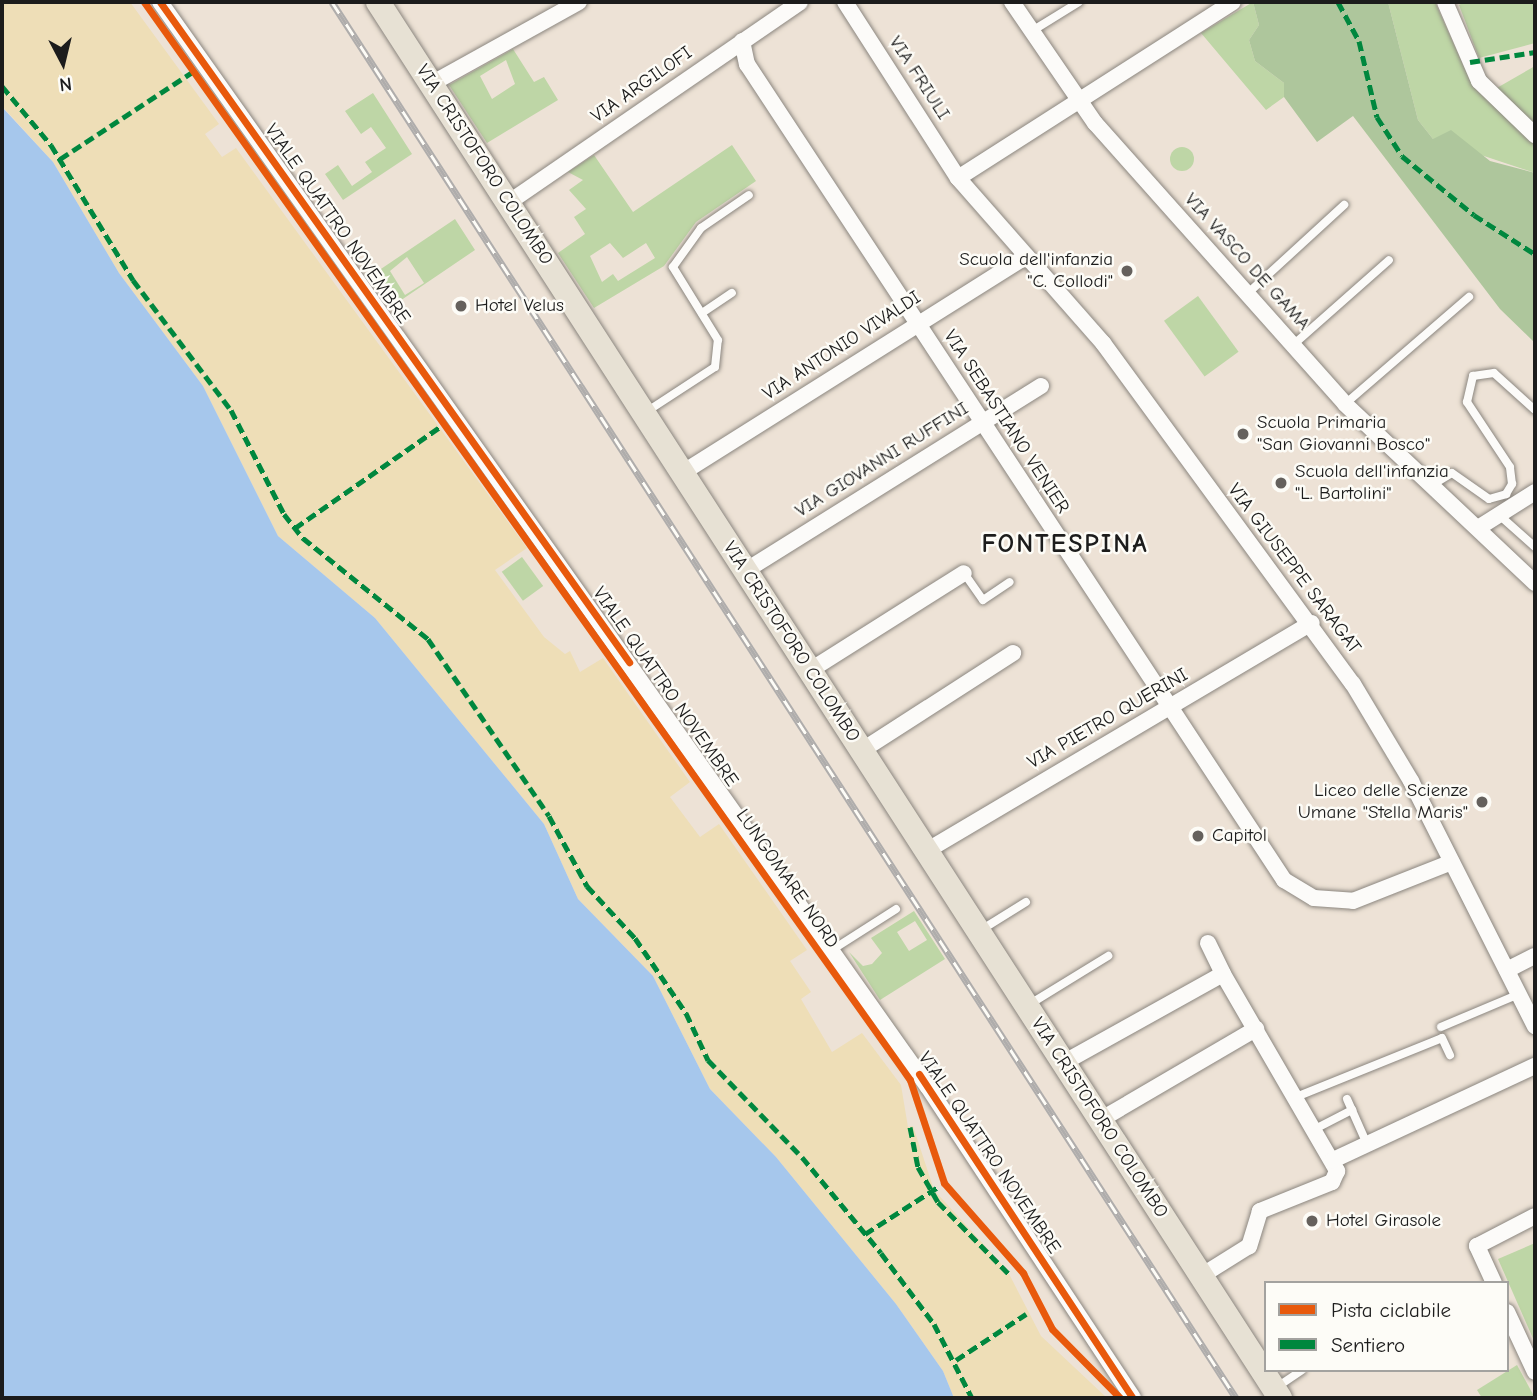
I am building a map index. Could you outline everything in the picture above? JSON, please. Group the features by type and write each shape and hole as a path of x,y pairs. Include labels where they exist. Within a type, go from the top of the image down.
{"main road":[{"name":"VIA CRISTOFORO COLOMBO","path":"379,4 1277,1394"}],"street":[{"name":"VIALE QUATTRO NOVEMBRE","path":"160,2 832,950 1133,1398"},
{"path":"431,85 579,2"},
{"name":"VIA ARGILOFI","path":"508,203 800,2"},
{"name":"VIA FRIULI","path":"847,2 958,178"},
{"name":"VIA VASCO DE GAMA","path":"1012,2 1076,98 1345,404 1535,583"},
{"path":"958,178 1076,98 1233,2"},
{"path":"1445,2 1479,81 1535,135"},
{"name":"VIA SEBASTIANO VENIER","path":"743,41 747,64 1276,867 1301,893 1328,901 1360,900 1452,862"},
{"name":"VIA GIUSEPPE SARAGAT","path":"958,178 1103,343 1312,624 1394,749 1535,1027"},
{"name":"VIA ANTONIO VIVALDI","path":"682,473 1026,256"},
{"name":"VIA GIOVANNI RUFFINI","path":"745,570 1041,386"},
{"path":"1478,528 1535,492"},
{"path":"809,671 964,573"},
{"name":"VIA PIETRO QUERINI","path":"926,851 1312,624"},
{"path":"861,751 1013,653"},
{"path":"1208,943 1223,974 1315,1129 1335,1168"},
{"path":"1507,970 1535,956"},
{"path":"1063,1063 1223,974"},
{"path":"1100,1120 1256,1029"},
{"path":"1201,1276 1249,1246 1260,1211 1335,1168 1367,1144 1535,1066"},
{"path":"1493,1281 1477,1246 1535,1216"},
{"path":"1509,1316 1535,1372"}],"lane":[{"path":"1032,32 1079,2"},
{"path":"644,414 715,367 718,340 673,267 701,228 749,195"},
{"path":"1247,294 1344,205"},
{"path":"1293,345 1389,260"},
{"path":"702,313 732,293"},
{"path":"1345,404 1469,297"},
{"path":"1432,485 1452,473 1489,499 1506,494 1512,484 1510,467 1467,402 1473,376 1494,373 1535,410"},
{"path":"1498,514 1535,547"},
{"path":"964,573 983,600 1010,582"},
{"path":"978,932 1026,902"},
{"path":"832,950 897,909"},
{"path":"1026,1006 1108,956"},
{"path":"1441,1027 1519,994"},
{"path":"1296,1097 1441,1038 1450,1055"},
{"path":"1347,1099 1367,1144"},
{"path":"1315,1129 1352,1110"},
{"path":"1277,1394 1300,1372"}],"green space":[{"path":"1253,2 1259,25 1249,40 1255,61 1284,83 1284,97 1266,110 1201,33"},
{"path":"1253,2 1388,2 1418,120 1433,139 1451,130 1490,161 1535,173 1535,343 1500,309 1353,116 1317,142 1284,97 1284,83 1255,61 1249,40 1259,25"},
{"path":"1388,2 1435,2 1473,87 1535,143 1535,173 1433,139 1418,120"},
{"path":"1464,2 1535,2 1535,43 1479,58 1459,5"},
{"path":"513,49 534,82 544,77 558,100 487,143 449,85","holes":["506,60 515,84 492,99 480,76"]},
{"path":"1535,66 1535,126 1495,89"},
{"path":"373,93 412,154 343,200 325,174 338,165 352,186 372,172 365,162 386,148 371,127 361,134 345,111"},
{"path":"732,145 756,181 696,222 664,266 594,308 558,253 585,234 574,217 586,209 569,190 583,180 568,172 594,155 633,212","holes":["610,243 623,258 646,243 655,258 618,281 613,274 602,282 590,256"]},
{"path":"1182,147 1193,154 1194,159 1187,170 1182,171 1171,164 1170,159 1177,148"},
{"path":"455,219 475,250 391,307 369,277","holes":["407,257 424,283 405,295 390,271"]},
{"path":"1198,296 1239,352 1205,377 1164,321"},
{"path":"522,557 543,586 523,601 502,572"},
{"path":"914,911 945,959 880,1000 849,952 863,966 872,964 882,953 871,938","holes":["915,921 927,940 909,951 897,932"]},
{"path":"1535,1243 1535,1343 1509,1281 1498,1259"},
{"path":"1517,1365 1535,1398 1482,1398 1477,1390"}],"sand":[{"path":"2,2 130,2 219,124 205,134 222,157 236,148 527,548 495,570 544,637 565,654 570,651 580,672 603,658 690,782 670,797 700,837 719,824 807,950 790,961 811,992 801,999 832,1052 862,1033 901,1085 908,1127 913,1126 934,1190 1007,1270 1041,1336 1107,1398 954,1398 943,1371 896,1304 776,1157 710,1089 653,976 578,899 544,824 375,618 278,536 203,386 119,273 53,162 2,106"}],"water":[{"path":"2,107 53,162 119,273 203,386 278,536 375,618 544,824 578,899 653,976 710,1089 776,1157 896,1304 943,1371 954,1398 2,1398"}],"railway":[{"path":"332,2 1236,1398"}],"marked path":[{"path":"1338,2 1359,41 1377,117 1402,156 1474,215 1535,254"},
{"path":"1470,62 1535,52"},
{"path":"60,159 194,71"},
{"path":"2,86 51,145 133,280 231,410 284,514 303,538 428,639 549,816 587,886 635,938 686,1013 708,1060 802,1157 881,1253 934,1324 972,1398"},
{"path":"295,528 444,424"},
{"path":"910,1127 918,1167 938,1202 1008,1273"},
{"path":"865,1234 938,1187"},
{"path":"956,1360 1026,1314"}],"cycle path":[{"name":"LUNGOMARE NORD","path":"144,2 910,1080 944,1183 1023,1273 1052,1329 1120,1398"},
{"path":"160,2 629,662"},
{"path":"919,1074 1133,1398"}],"place":[{"name":"Scuola dell'infanzia \"C. Collodi\"","path":"1127,271"},
{"name":"Hotel Velus","path":"461,306"},
{"name":"Scuola Primaria \"San Giovanni Bosco\"","path":"1243,434"},
{"name":"Scuola dell'infanzia \"L. Bartolini\"","path":"1281,483"},
{"name":"Liceo delle Scienze Umane \"Stella Maris\"","path":"1482,802"},
{"name":"Capitol","path":"1198,836"},
{"name":"Hotel Girasole","path":"1312,1221"}],"district":[{"name":"FONTESPINA","path":"1065,545"}]}
